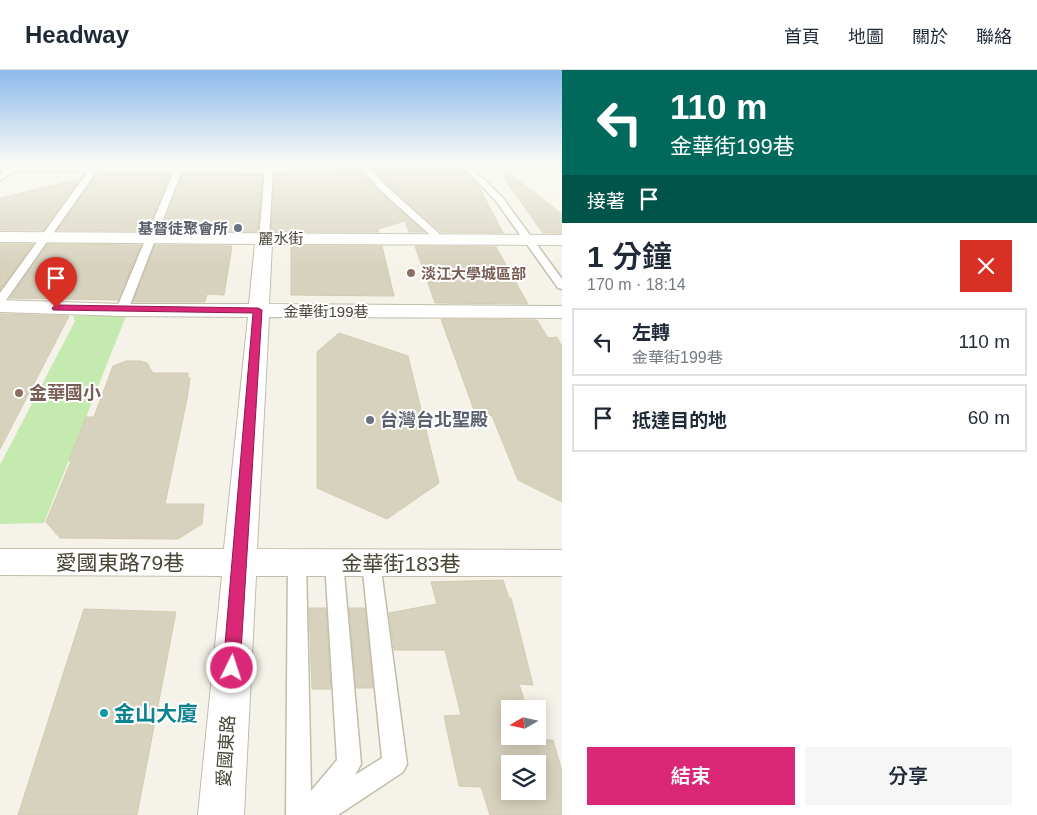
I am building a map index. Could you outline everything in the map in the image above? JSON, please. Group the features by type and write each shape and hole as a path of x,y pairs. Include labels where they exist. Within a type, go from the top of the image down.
{"street":[{"name":"麗水街","path":"0,237 562,240"},
{"name":"愛國東路","path":"221,815 264,238"},
{"name":"金華街199巷","path":"0,306 122,310 562,312"},
{"name":"愛國東路79巷","path":"0,562 239,562"},
{"name":"金華街183巷","path":"239,562 562,563"}],"lane":[{"path":"0,301 74,197"},
{"path":"122,310 167,197"},
{"path":"264,197 264,238"},
{"path":"393,197 440,240"},
{"path":"498,197 562,286"},
{"path":"297,562 299,815"},
{"path":"307,815 349,764 334,562"},
{"path":"315,815 395,764 370,562"}],"green space":[{"path":"73,316 126,316 44,523 0,524 0,465 75,321"}],"building":[{"path":"67,197 43,230 0,230 0,198"},
{"path":"81,197 161,197 147,231 57,230"},
{"path":"174,197 261,197 258,232 161,231"},
{"path":"273,197 386,197 425,232 409,232 405,221 378,229 379,232 271,232"},
{"path":"401,197 484,197 503,233 441,232"},
{"path":"517,197 540,197 562,214 562,233 543,233"},
{"path":"0,244 33,244 0,290"},
{"path":"48,244 141,245 118,300 10,298"},
{"path":"155,245 232,246 224,295 207,294 205,302 133,302"},
{"path":"291,246 382,246 394,296 291,295"},
{"path":"415,246 496,247 528,304 435,303"},
{"name":"金華國小","path":"0,314 69,316 0,449"},
{"path":"441,319 537,320 548,338 557,337 562,347 562,502 518,480 492,416 474,410"},
{"name":"台灣台北聖殿","path":"339,333 408,356 439,483 387,519 317,488 317,352"},
{"path":"126,361 147,363 153,373 188,373 188,378 190,378 187,399 165,504 204,504 202,524 178,539 60,538 46,522 71,461 69,461 86,417 94,417 113,366"},
{"path":"503,580 509,598 511,598 533,685 519,684 524,700 501,700 501,745 546,745 546,740 553,740 562,771 562,815 490,815 481,787 459,786 444,716 461,715 445,650 394,650 389,613 437,604 431,582"},
{"path":"309,608 326,608 331,689 312,689"},
{"path":"349,608 365,608 373,688 356,688"},
{"name":"金山大廈","path":"84,609 176,612 137,815 18,815"}],"place":[{"name":"基督徒聚會所","path":"238,228"},
{"name":"淡江大學城區部","path":"411,273"},
{"name":"金華國小","path":"19,393"},
{"name":"台灣台北聖殿","path":"370,420"},
{"name":"金山大廈","path":"104,713"}],"route":[{"path":"56,308 258,310 232,668"}]}
